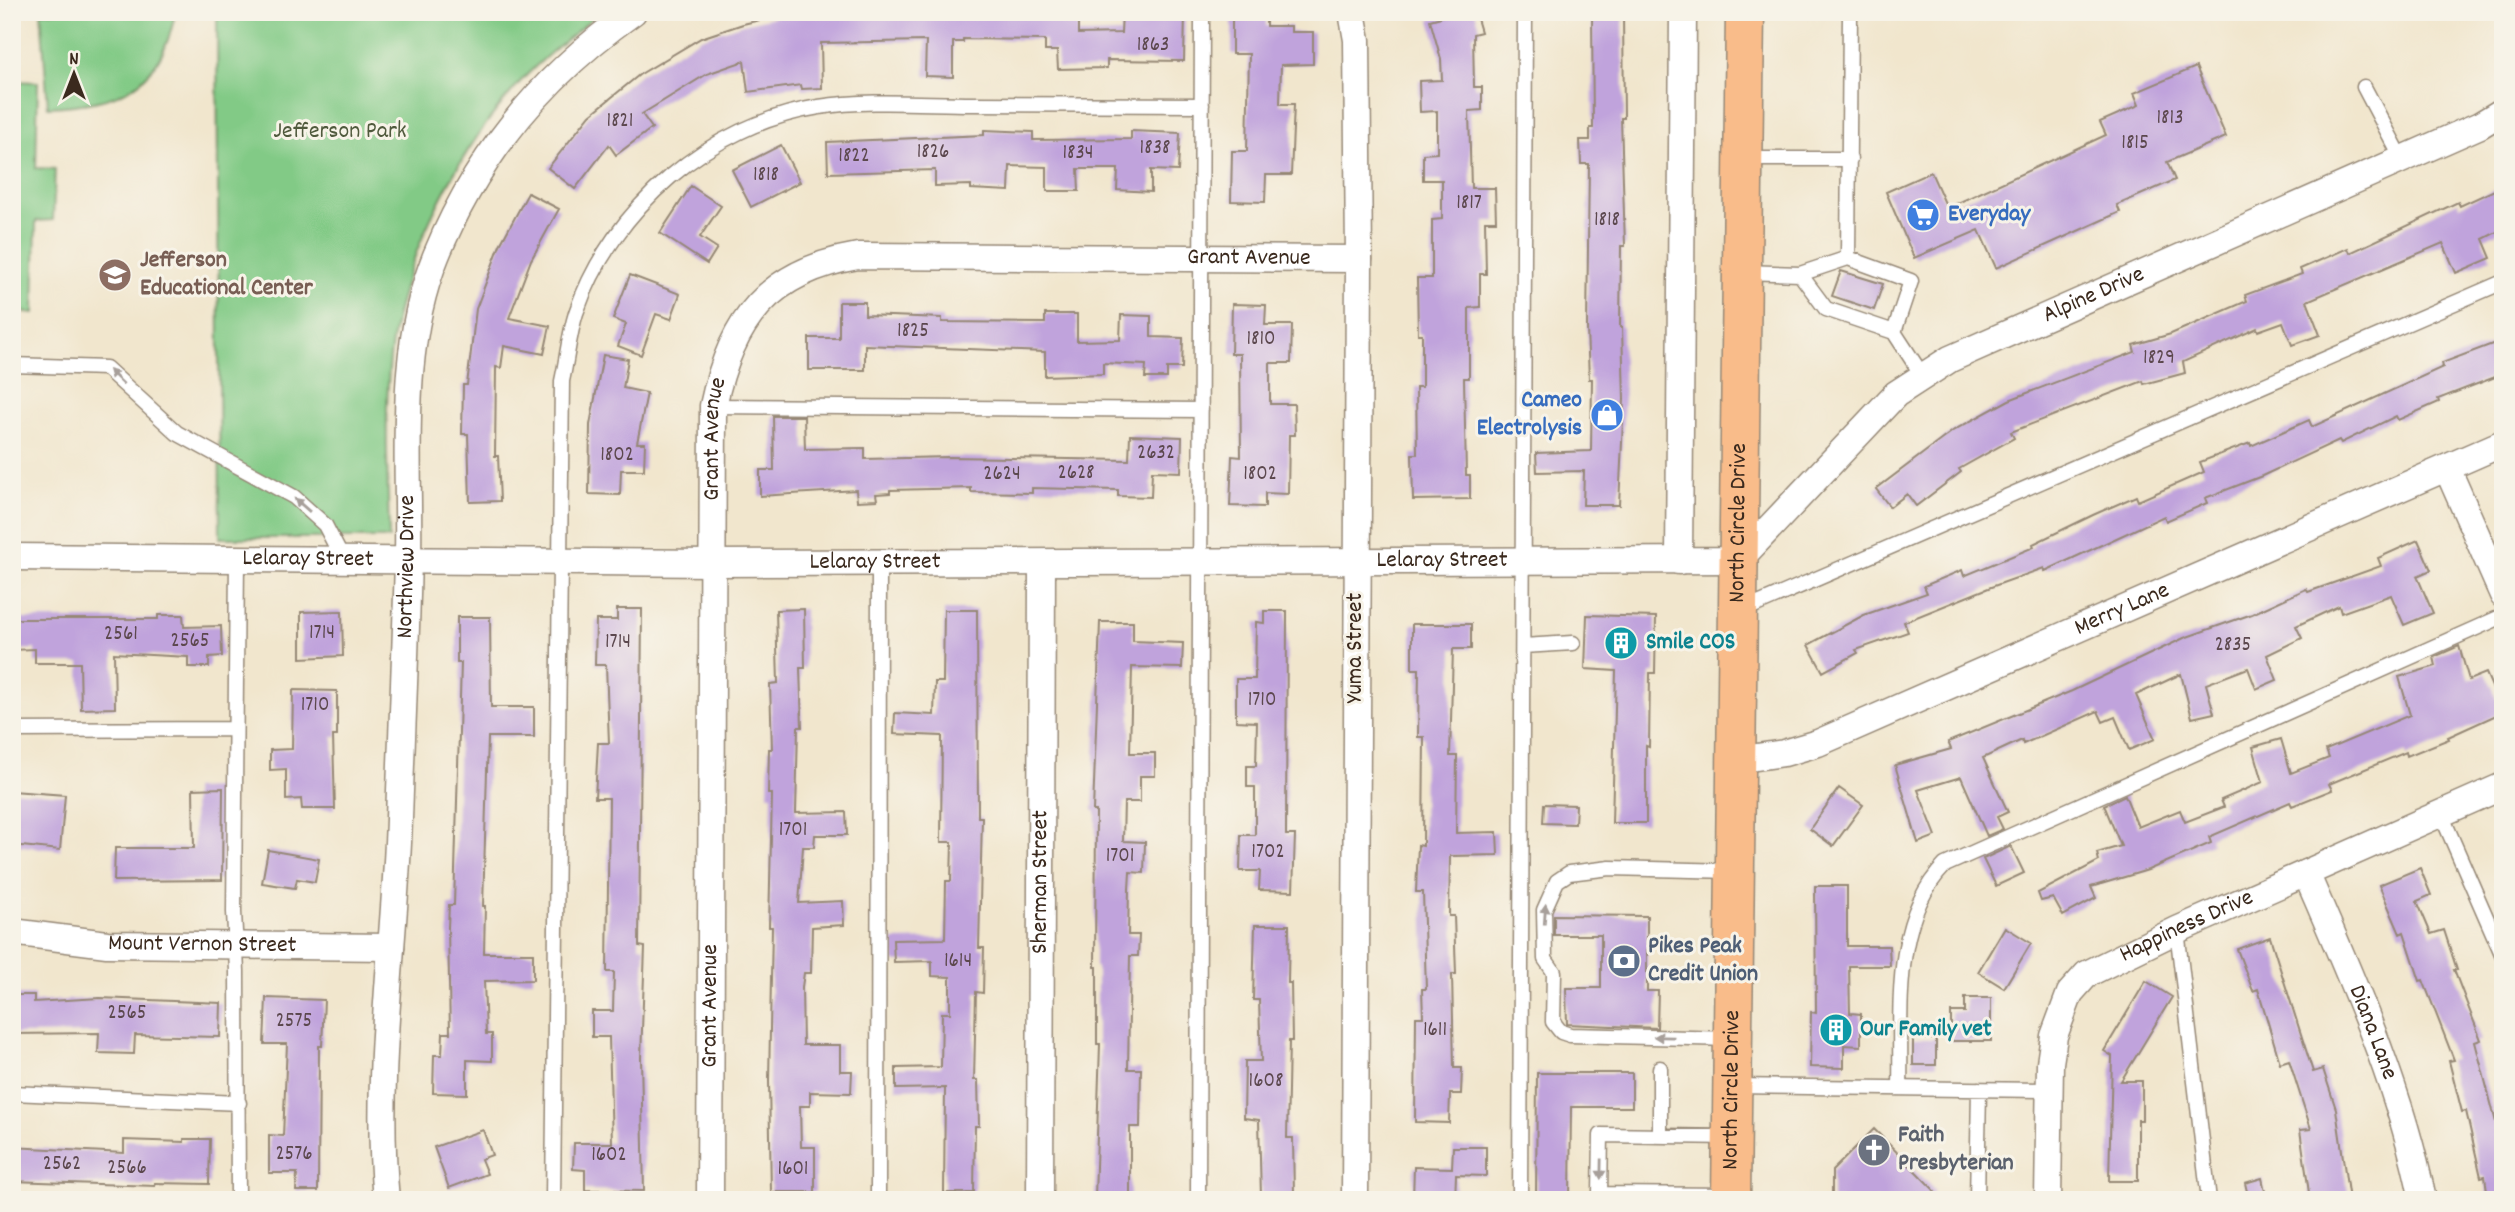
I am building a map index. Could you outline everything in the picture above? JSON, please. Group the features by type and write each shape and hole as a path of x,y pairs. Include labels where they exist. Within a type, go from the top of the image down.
{"main road":[{"name":"North Circle Drive","path":"1731,1197 1745,12"}],"street":[{"name":"Northview Drive","path":"386,1200 382,1129 398,851 408,558 410,372 422,296 436,255 502,135 542,88 573,58 633,12"},
{"name":"Yuma Street","path":"1352,12 1357,40 1359,259 1355,1200"},
{"path":"1679,561 1683,12"},
{"name":"Alpine Drive","path":"1739,560 1870,421 1922,375 1962,353 2480,125 2503,111"},
{"name":"Grant Avenue","path":"710,1200 713,406 727,355 747,318 766,294 794,274 827,261 858,256 1359,259"},
{"name":"Merry Lane","path":"1736,760 1782,754 1818,743 2503,443"},
{"path":"2447,468 2503,595"},
{"name":"Lelaray Street","path":"12,557 408,558 713,563 1356,564 1739,560"},
{"name":"Sherman Street","path":"1040,1200 1042,563"},
{"name":"Happiness Drive","path":"2048,1200 2054,1036 2070,993 2087,974 2177,930 2503,786"},
{"name":"Diana Lane","path":"2306,873 2375,1035 2408,1134 2423,1200"},
{"name":"Mount Vernon Street","path":"12,932 107,944 391,947"}],"lane":[{"path":"1198,1200 1202,12"},
{"path":"1520,1200 1525,12"},
{"path":"1848,258 1850,12"},
{"path":"2364,87 2402,159"},
{"path":"553,1200 562,381 576,315 592,276 636,212 666,180 731,134 774,116 856,103 1202,106"},
{"path":"1743,159 1850,159"},
{"path":"1742,272 1800,274 1848,258 1911,281 1894,332"},
{"path":"1800,274 1826,309 1894,332 1922,375"},
{"path":"1738,613 2503,282"},
{"path":"12,365 106,368 177,433 294,497 326,525 342,558"},
{"path":"713,406 1201,410"},
{"path":"237,558 234,729 238,1200"},
{"path":"878,1200 879,563"},
{"path":"1900,1088 1903,963 1917,905 1929,881 1945,865 2503,616"},
{"path":"1523,646 1573,643"},
{"path":"12,730 234,729"},
{"path":"2441,814 2503,956"},
{"path":"1733,1038 1570,1035 1557,1028 1553,1023 1554,972 1545,959 1544,910 1557,881 1569,873 1610,868 1735,871"},
{"path":"2177,930 2210,1200"},
{"path":"1660,1068 1660,1136"},
{"path":"1732,1086 2050,1090"},
{"path":"1977,1200 1979,1089"},
{"path":"12,1093 239,1103"},
{"path":"1731,1197 1600,1195 1601,1135 1732,1137"}],"green space":[{"path":"41,12 175,14 159,60 147,76 132,88 95,102 48,107"},
{"name":"Jefferson Park","path":"217,12 600,12 533,69 491,118 450,181 417,251 395,323 390,358 387,425 389,538 220,538"},
{"path":"12,81 38,82 36,168 55,169 53,220 36,221 34,313 12,312"}],"building":[{"path":"795,12 1078,12 1078,34 1121,33 1122,12 1185,12 1184,61 1107,60 1107,68 1058,69 1057,51 1045,51 1045,40 963,39 963,42 953,42 953,77 925,76 926,41 821,43 822,88 802,89 801,85 748,92 744,61 707,74 642,114 652,128 616,155 609,145 575,189 548,168 590,115 639,75 701,38 743,24"},
{"path":"1232,12 1266,12 1266,26 1291,26 1291,32 1313,32 1313,64 1281,65 1280,104 1294,104 1291,175 1266,175 1265,202 1231,201 1232,151 1247,151 1249,54 1232,54"},
{"path":"1439,12 1475,12 1481,32 1473,34 1474,87 1482,87 1482,110 1469,111 1471,188 1495,188 1496,221 1485,221 1486,274 1480,274 1480,307 1469,308 1469,378 1464,378 1466,475 1470,475 1470,499 1413,500 1412,454 1417,454 1416,387 1422,387 1422,334 1418,334 1417,278 1432,278 1432,220 1442,219 1442,180 1423,180 1423,154 1437,153 1437,111 1420,112 1419,81 1442,80 1441,59 1430,20 1441,17"},
{"path":"1592,12 1623,12 1624,118 1621,118 1625,246 1621,246 1620,327 1624,399 1619,505 1583,505 1584,471 1537,472 1536,453 1591,451 1592,379 1589,379 1587,328 1589,164 1581,164 1580,140 1590,140 1590,128 1593,128"},
{"path":"2196,67 2226,137 2167,162 2175,180 2117,205 2120,212 1996,268 1979,230 1914,258 1886,192 1931,172 1947,208 2106,135 2100,122 2139,105 2134,93"},
{"path":"984,130 1033,132 1033,140 1131,139 1131,131 1180,133 1178,171 1151,170 1151,192 1117,190 1118,169 1078,169 1079,191 1047,191 1047,167 1010,166 1009,191 971,189 971,185 935,186 935,170 828,173 827,142 984,135"},
{"path":"781,145 800,182 751,207 732,170"},
{"path":"691,186 721,206 700,237 717,248 707,264 660,233"},
{"path":"2503,186 2503,229 2483,239 2491,258 2456,273 2443,243 2307,301 2320,335 2292,345 2283,322 2258,331 2257,328 2183,362 2185,373 2144,384 2143,381 2011,432 2014,438 1959,469 1961,472 1916,506 1907,494 1890,507 1876,489 1954,430 2009,400 2135,352 2133,345 2171,334 2247,301 2245,295 2302,274 2300,269 2348,248 2350,253 2458,202 2460,206"},
{"path":"528,193 559,209 531,260 509,318 550,326 544,354 504,346 501,368 496,367 495,456 498,456 500,501 470,502 468,434 462,434 463,385 467,385 476,309 500,245"},
{"path":"1841,271 1883,284 1874,310 1832,296"},
{"path":"630,275 680,294 671,319 656,314 641,355 618,346 626,324 613,319"},
{"path":"839,302 865,302 865,315 942,318 942,322 1045,323 1045,314 1077,314 1077,341 1120,340 1121,315 1151,316 1151,337 1183,338 1182,368 1167,368 1167,378 1145,378 1146,365 1103,363 1103,374 1045,376 1045,352 865,345 865,370 809,370 809,338 839,338"},
{"path":"1232,304 1266,305 1265,325 1292,325 1291,363 1270,363 1270,404 1294,404 1295,435 1289,435 1288,494 1265,493 1265,507 1230,506 1232,456 1241,457 1240,354 1231,354"},
{"path":"2503,340 2503,374 2438,399 2439,402 2398,420 2396,416 2341,443 2339,440 2262,476 2205,498 2207,503 2166,521 2164,516 2045,571 2044,568 1991,587 1904,622 1908,632 1856,650 1858,653 1823,672 1808,645 1864,615 1927,593 1924,586 1962,570 1964,576 2034,547 2033,544 2136,496 2138,501 2204,472 2200,462 2250,443 2251,446 2309,420 2312,427 2443,367 2442,363"},
{"path":"603,355 628,359 623,388 647,393 637,443 645,443 644,470 621,470 620,495 589,494 590,425"},
{"path":"773,416 804,416 805,449 865,448 865,459 949,457 1129,460 1130,435 1182,437 1181,472 1152,471 1151,497 1118,496 1118,490 1032,488 1032,493 971,492 971,488 890,490 890,493 876,494 877,500 857,501 856,490 760,496 760,470 774,470"},
{"path":"2418,540 2431,570 2417,576 2433,613 2404,625 2391,595 2341,613 2339,606 2296,626 2302,638 2267,655 2277,680 2256,689 2248,668 2206,684 2214,713 2192,718 2181,674 2136,695 2155,739 2129,750 2115,717 2103,722 2098,711 2023,744 2022,740 1983,758 2008,812 1997,817 2003,829 1987,836 1961,777 1918,790 1936,836 1918,843 1895,765 1951,749 1948,742 2072,691 2184,638 2252,614 2306,589 2308,592 2381,566 2378,558"},
{"path":"617,609 642,609 639,946 645,947 641,1058 644,1191 585,1190 585,1170 573,1169 574,1143 612,1143 609,1037 592,1037 592,1011 613,1011 614,972 607,972 609,798 595,798 598,743 609,743 606,665 595,665 596,620 617,620"},
{"path":"804,609 805,668 800,668 802,727 798,727 796,813 846,812 847,835 815,835 814,847 803,847 799,903 843,901 844,925 812,927 811,973 804,973 802,987 803,1045 840,1045 840,1071 852,1071 851,1093 810,1092 810,1106 800,1106 801,1147 815,1147 815,1192 771,1192 769,1081 772,927 769,927 772,794 768,794 769,749 772,749 770,684 778,683 776,610"},
{"path":"944,610 977,610 978,817 982,817 979,948 984,948 983,993 976,992 974,1080 978,1080 979,1126 975,1126 974,1193 944,1193 945,1088 896,1089 896,1068 941,1067 942,1013 950,1013 950,977 932,976 932,961 894,962 893,940 945,939 946,881 951,881 952,842 941,842 942,736 894,734 895,713 934,715 935,682 943,682"},
{"path":"342,611 343,656 301,658 301,612"},
{"path":"1264,611 1287,611 1286,835 1295,835 1293,891 1259,890 1260,871 1240,871 1241,835 1255,835 1255,787 1247,787 1247,766 1256,766 1257,722 1236,721 1236,679 1255,679 1256,622 1264,623"},
{"path":"158,615 183,615 184,627 221,626 222,656 209,657 209,667 188,667 188,657 114,653 115,708 81,709 80,663 35,663 35,649 12,650 12,619 158,619"},
{"path":"1587,615 1656,617 1655,673 1650,673 1649,747 1646,746 1646,823 1612,823 1616,671 1585,669"},
{"path":"457,617 490,617 491,707 534,707 534,737 488,737 483,906 484,953 533,953 533,980 484,981 486,1034 492,1034 492,1061 467,1060 467,1094 433,1093 434,1055 442,1055 443,1033 450,1033 448,927 449,905 454,905 461,663 457,663"},
{"path":"1100,622 1133,622 1133,641 1183,643 1182,668 1132,667 1130,753 1155,753 1155,776 1140,776 1140,802 1124,802 1123,841 1145,842 1144,873 1130,872 1129,889 1128,935 1139,935 1138,956 1130,956 1128,1069 1141,1069 1140,1127 1130,1127 1130,1198 1095,1198 1100,1044 1097,1044 1095,967 1096,811 1093,811"},
{"path":"1412,624 1471,624 1471,649 1453,649 1450,756 1457,756 1456,833 1497,832 1498,855 1450,856 1449,916 1454,916 1456,974 1452,974 1454,1068 1462,1068 1461,1094 1450,1094 1449,1123 1415,1122 1416,1017 1423,1017 1422,989 1426,989 1423,892 1416,892 1418,845 1423,846 1424,737 1418,737 1419,669 1412,669"},
{"path":"2459,646 2469,680 2486,673 2503,712 2448,737 2449,739 2407,756 2406,752 2329,784 2332,790 2292,806 2290,802 2209,837 2211,843 2148,870 2091,887 2096,898 2063,916 2053,898 2041,901 2038,893 2099,861 2097,853 2121,846 2104,805 2125,795 2138,827 2180,810 2185,822 2224,807 2221,800 2263,782 2253,747 2281,739 2291,773 2329,758 2326,750 2410,715 2399,677 2436,666 2434,657"},
{"path":"293,690 337,691 337,736 333,736 335,809 302,809 301,799 286,800 286,769 270,770 270,750 292,749"},
{"path":"223,788 222,880 114,881 115,848 194,848 193,789"},
{"path":"1839,788 1863,805 1833,846 1810,829"},
{"path":"12,791 65,795 60,850 12,845"},
{"path":"1544,804 1576,805 1575,824 1543,823"},
{"path":"2011,846 2024,873 1996,886 1983,859"},
{"path":"268,850 319,859 315,882 297,879 295,888 262,883"},
{"path":"2420,868 2431,895 2417,901 2431,934 2444,930 2457,970 2454,970 2481,1040 2475,1042 2498,1130 2503,1129 2503,1200 2488,1200 2485,1176 2481,1177 2466,1111 2462,1112 2449,1061 2454,1060 2423,980 2420,981 2404,932 2400,934 2379,885"},
{"path":"1815,886 1847,886 1847,946 1889,946 1890,966 1849,966 1850,1013 1861,1014 1861,1046 1844,1045 1844,1068 1810,1067 1811,1012 1816,1013"},
{"name":"Pikes Peak Credit Union","path":"1554,915 1647,916 1647,991 1658,991 1657,1028 1567,1024 1566,988 1601,988 1601,935 1554,935"},
{"path":"1255,925 1289,925 1288,983 1291,983 1292,1041 1289,1041 1287,1138 1293,1138 1294,1196 1261,1197 1259,1120 1244,1118 1245,1061 1261,1061 1259,1000 1253,1000"},
{"path":"2005,927 2031,943 2004,988 1978,972"},
{"path":"2270,937 2313,1072 2323,1069 2336,1109 2349,1200 2310,1200 2300,1130 2311,1129 2289,1060 2280,1063 2258,989 2253,991 2237,949"},
{"path":"2146,981 2172,997 2121,1081 2142,1081 2142,1120 2138,1120 2138,1181 2109,1181 2112,1056 2104,1051"},
{"path":"12,995 34,995 34,1002 100,998 221,1003 220,1037 135,1035 134,1054 98,1053 99,1033 12,1034"},
{"path":"266,998 324,1000 322,1046 319,1046 318,1191 296,1191 297,1173 269,1173 269,1135 283,1136 287,1044 264,1044"},
{"path":"1965,998 1991,998 1991,1041 1951,1041 1951,1012 1965,1012"},
{"path":"1913,1039 1936,1039 1936,1065 1913,1065"},
{"path":"1537,1073 1632,1073 1632,1107 1571,1107 1570,1200 1536,1200"},
{"name":"Faith Presbyterian","path":"1874,1129 1935,1191 1925,1200 1832,1200 1832,1171"},
{"path":"483,1130 492,1155 481,1159 487,1174 449,1188 434,1147"},
{"path":"184,1139 210,1139 209,1184 155,1183 155,1186 12,1181 12,1147 124,1153 124,1140 184,1142"},
{"path":"1453,1147 1486,1147 1486,1176 1456,1175 1455,1200 1413,1200 1414,1167 1452,1168"},
{"path":"2262,1178 2267,1200 2249,1200 2245,1183"}],"place":[{"name":"Everyday","path":"1923,215"},
{"name":"Jefferson Educational Center","path":"115,275"},
{"name":"Cameo Electrolysis","path":"1607,415"},
{"name":"Smile COS","path":"1621,643"},
{"name":"Pikes Peak Credit Union","path":"1624,961"},
{"name":"Our Family vet","path":"1836,1030"},
{"name":"Faith Presbyterian","path":"1874,1150"}]}
